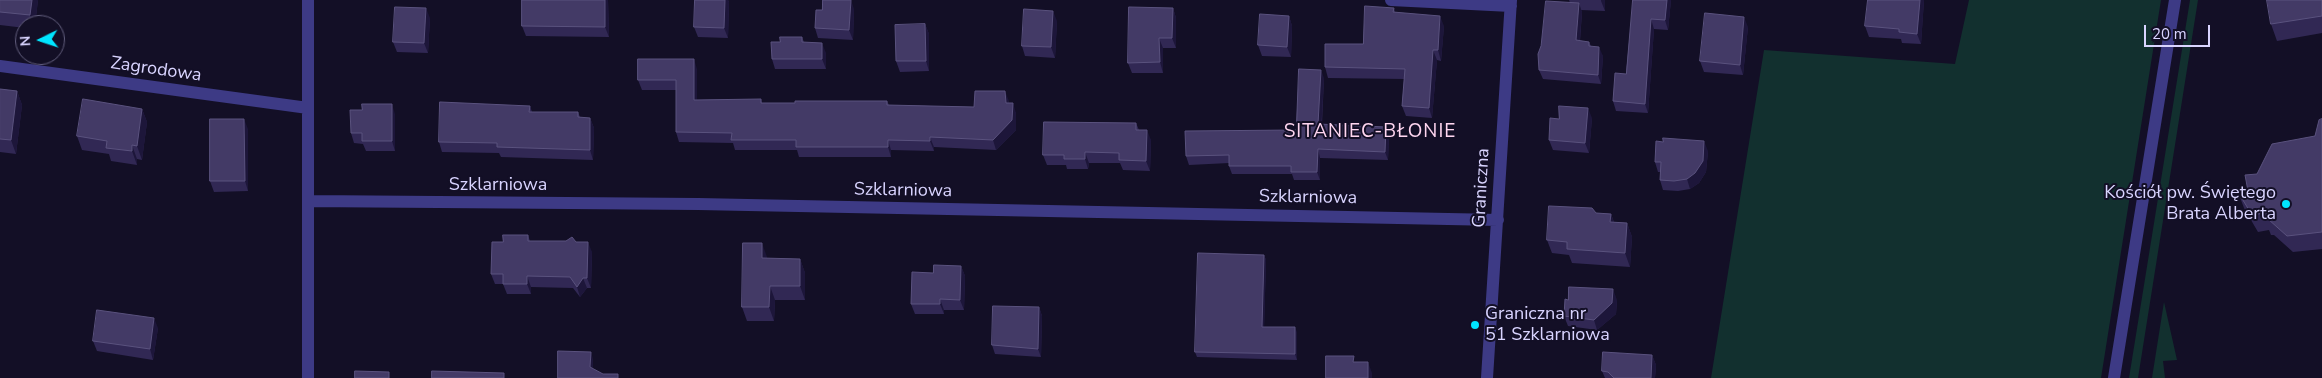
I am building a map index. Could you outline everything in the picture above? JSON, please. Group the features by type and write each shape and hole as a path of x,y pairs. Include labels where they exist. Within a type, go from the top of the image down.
{"street":[{"path":"308,0 308,378"},
{"path":"1390,0 1511,3"},
{"path":"2114,378 2175,0"},
{"name":"Graniczna","path":"1487,378 1511,3"},
{"name":"Zagrodowa","path":"0,66 308,108"},
{"name":"Szklarniowa","path":"308,201 698,204 1498,220"}],"green space":[{"path":"1969,0 2161,0 2101,378 1711,378 1764,50 1955,64"},
{"path":"2190,0 2198,0 2138,378 2129,378"},
{"path":"2164,302 2177,360 2163,361 2165,378 2152,378"}],"building":[{"path":"0,0 32,0 30,15 0,12"},
{"path":"522,0 605,0 605,27 522,26"},
{"path":"695,0 725,0 724,28 694,27"},
{"path":"823,0 851,0 849,30 815,28 816,10 822,10"},
{"path":"1633,0 1667,0 1665,20 1651,19 1645,104 1613,101 1615,73 1626,74"},
{"path":"1868,0 1920,0 1917,34 1899,32 1899,29 1865,26"},
{"path":"2267,0 2322,0 2322,16 2271,24"},
{"path":"1546,1 1579,3 1576,40 1589,42 1589,46 1599,47 1598,75 1539,70 1538,54 1541,46"},
{"path":"1365,6 1394,8 1393,12 1440,16 1438,50 1433,50 1429,108 1402,106 1405,69 1325,67 1325,44 1363,44"},
{"path":"395,7 426,8 424,43 393,42"},
{"path":"1129,7 1173,8 1172,38 1159,38 1160,62 1128,63"},
{"path":"1024,9 1053,11 1051,47 1022,46"},
{"path":"1705,13 1744,17 1740,65 1700,61"},
{"path":"1260,14 1289,16 1287,47 1258,45"},
{"path":"925,24 926,61 896,61 895,25"},
{"path":"780,37 802,37 802,42 822,43 822,59 772,59 771,42 780,42"},
{"path":"638,59 694,59 694,100 761,99 761,103 887,101 887,105 974,107 975,91 1005,91 1006,103 1013,103 1012,120 993,140 930,137 930,141 888,140 888,147 796,147 796,140 731,140 732,133 676,132 676,80 638,80"},
{"path":"1299,69 1321,70 1318,124 1386,127 1385,152 1318,149 1317,172 1291,172 1291,166 1229,166 1229,155 1186,156 1185,131 1296,130"},
{"path":"0,89 17,91 11,140 0,139"},
{"path":"83,99 142,109 137,146 132,145 132,151 106,148 107,141 77,136"},
{"path":"440,102 530,106 529,112 578,112 578,117 590,118 590,150 497,147 497,143 439,142"},
{"path":"362,104 392,104 392,141 362,141 362,133 351,133 350,110 362,110"},
{"path":"1559,106 1588,108 1585,143 1549,140 1550,118 1559,119"},
{"path":"210,119 244,119 245,181 210,181"},
{"name":"Kościół pw. Świętego Brata Alberta","path":"2322,119 2322,232 2287,236 2268,219 2265,219 2264,213 2252,215 2238,192 2248,191 2245,175 2257,174 2272,144 2315,136 2319,120"},
{"path":"1044,122 1136,123 1136,130 1147,130 1146,161 1119,160 1119,153 1085,152 1085,159 1064,159 1064,155 1043,155"},
{"path":"1663,138 1704,141 1703,161 1695,173 1687,179 1674,181 1660,180 1661,162 1655,162 1656,141 1663,142"},
{"path":"1549,206 1592,208 1596,213 1611,214 1610,222 1627,223 1625,253 1567,249 1567,242 1547,240"},
{"path":"503,235 528,235 528,241 566,241 572,237 576,242 588,242 587,278 583,278 577,287 570,277 527,276 527,284 503,284 503,274 491,274 492,242 503,242"},
{"path":"743,243 762,243 762,258 800,259 800,286 770,286 769,307 742,307"},
{"path":"1198,253 1264,255 1262,327 1295,327 1295,354 1195,352"},
{"path":"934,265 961,266 960,300 940,299 940,304 911,304 912,272 933,273"},
{"path":"1569,287 1613,289 1612,303 1594,320 1564,316 1565,299 1568,300"},
{"path":"993,306 1039,307 1038,349 992,345"},
{"path":"97,310 154,318 150,349 93,341"},
{"path":"558,351 591,352 590,367 603,374 618,374 618,378 558,378"},
{"path":"1603,352 1652,355 1651,378 1614,378 1608,372 1602,371"},
{"path":"1326,356 1354,356 1353,362 1368,362 1368,378 1326,378"},
{"path":"355,371 389,372 389,378 355,378"},
{"path":"432,371 504,373 504,378 432,378"}],"place":[{"name":"Kościół pw. Świętego Brata Alberta","path":"2286,204"},
{"name":"Graniczna nr 51 Szklarniowa","path":"1475,325"}],"district":[{"name":"SITANIEC-BŁONIE","path":"1370,132"}]}
